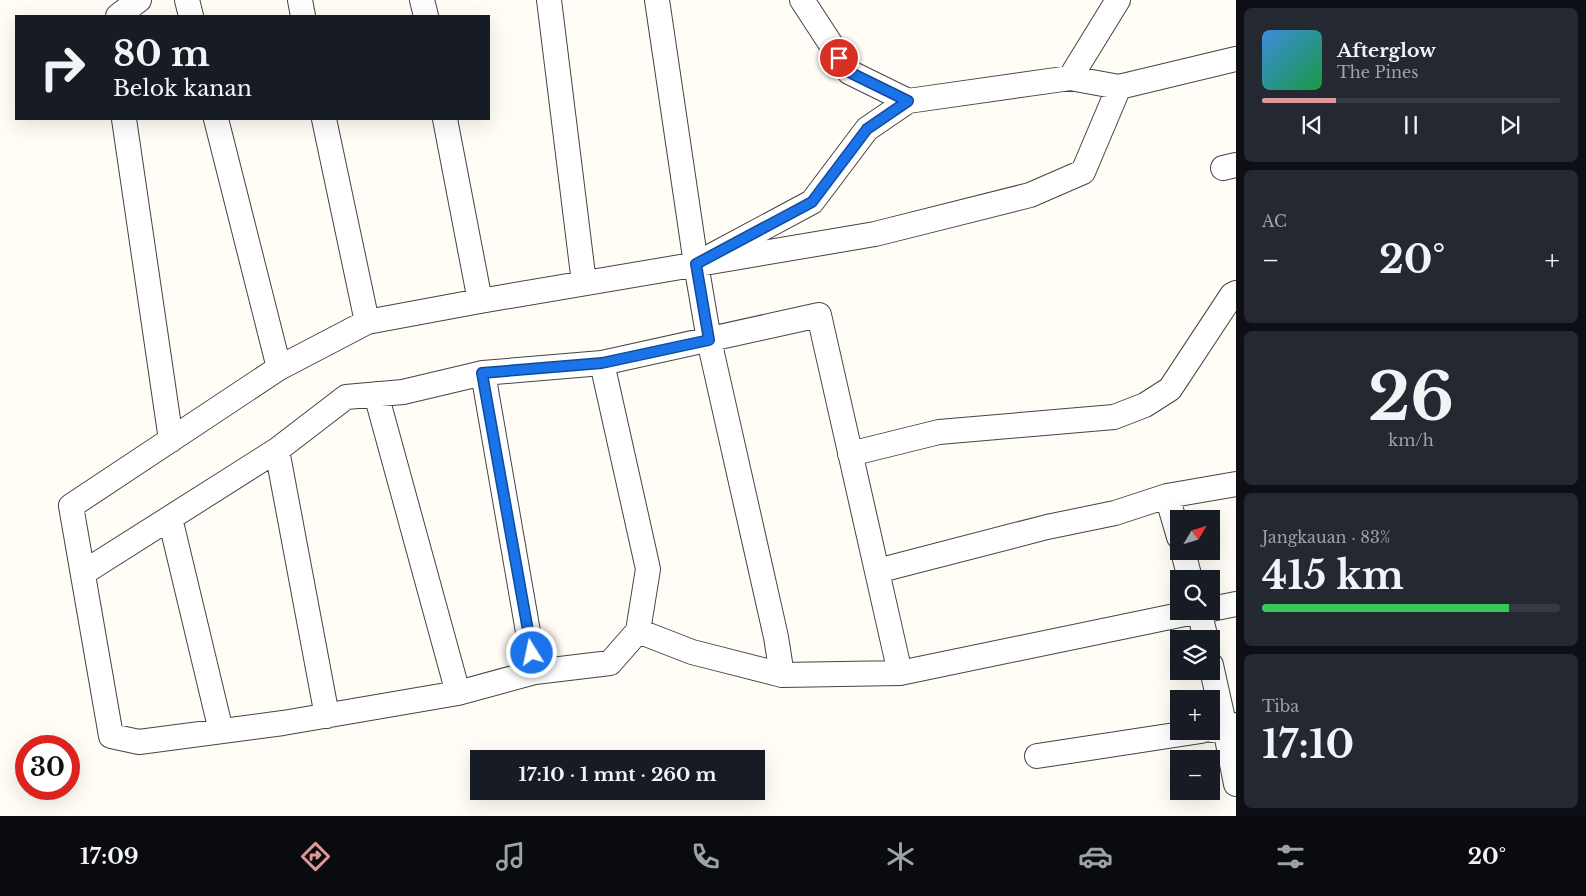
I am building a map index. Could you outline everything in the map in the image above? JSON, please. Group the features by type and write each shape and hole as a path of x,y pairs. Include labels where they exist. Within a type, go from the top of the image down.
{"street":[{"path":"119,15 139,0"},
{"path":"187,0 191,15"},
{"path":"300,0 303,15"},
{"path":"422,0 426,15"},
{"path":"549,0 584,283"},
{"path":"657,0 709,340 776,637 782,675"},
{"path":"802,0 849,72 908,101"},
{"path":"1070,78 1118,0"},
{"path":"696,264 812,202 867,129 908,101 1070,78 1120,87 1236,59"},
{"path":"602,363 648,569 638,631 610,663 535,672 458,693 327,716 140,742 111,736 71,506 279,368 366,322 874,234 1030,195 1083,172 1120,87"},
{"path":"124,120 171,440"},
{"path":"216,120 279,368"},
{"path":"324,120 366,322"},
{"path":"445,120 480,301"},
{"path":"850,454 939,432 1114,418 1137,408 1170,389 1232,295 1236,294"},
{"path":"83,573 278,450 346,397 403,392 482,373 602,363 819,316 900,673"},
{"path":"482,373 535,672"},
{"path":"376,394 458,693"},
{"path":"278,450 327,716"},
{"path":"877,570 1047,527 1114,513 1167,496 1236,484"},
{"path":"1167,496 1171,510"},
{"path":"170,518 220,731"},
{"path":"1220,607 1236,604"},
{"path":"638,631 692,652 782,675 900,673 1170,617"},
{"path":"1214,680 1236,784"},
{"path":"1037,756 1170,736"}],"route":[{"path":"532,653 482,373 602,363 709,340 696,264 812,202 867,129 908,101 849,72 839,58"}]}
